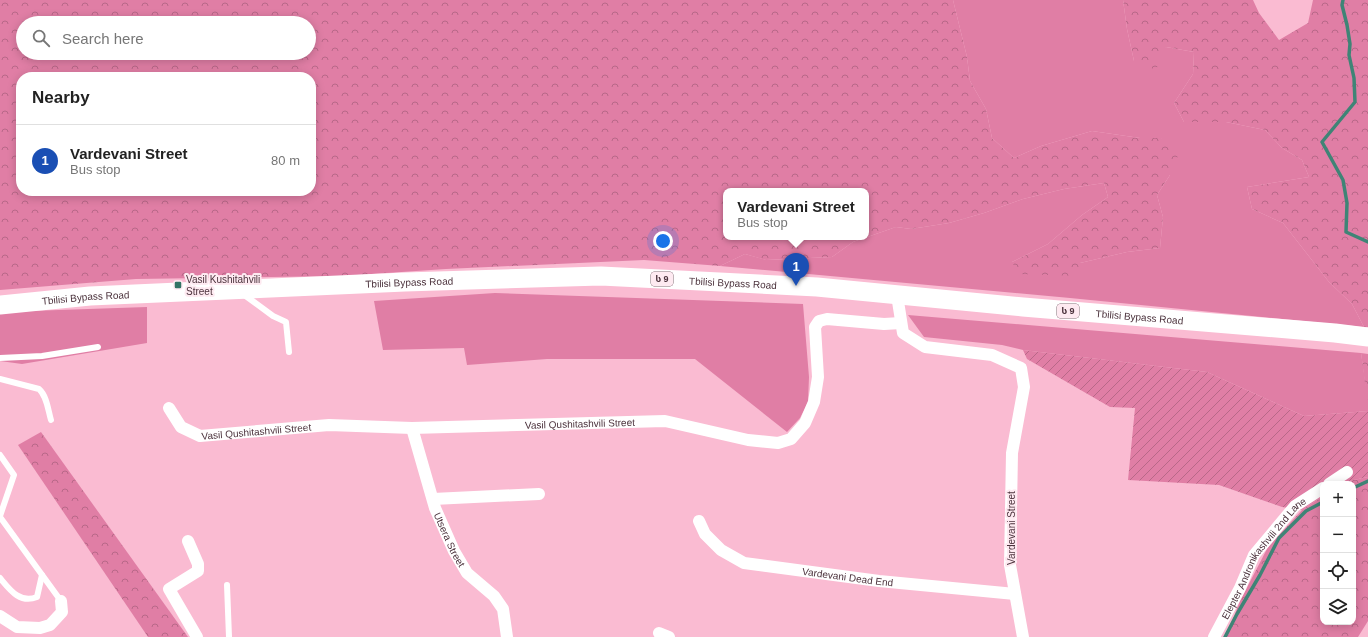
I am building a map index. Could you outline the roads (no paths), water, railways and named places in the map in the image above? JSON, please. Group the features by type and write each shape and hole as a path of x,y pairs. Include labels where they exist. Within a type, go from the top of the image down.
{"highway":[{"name":"Tbilisi Bypass Road","path":"0,305 90,296 601,276 809,287 1368,337"}],"street":[{"name":"Vardevani Street","path":"897,295 903,333 925,347 992,354 1021,368 1024,387 1012,452 1010,566 1023,637"},
{"name":"Vasil Qushitashvili Street","path":"169,408 181,427 200,436 329,425 412,428 665,421 748,440 778,443 791,439 805,422 814,402 818,377 815,327 819,321 827,319 884,324 901,323"},
{"name":"Utsera Street","path":"412,428 435,508 454,551 467,573 494,596 503,609 507,637"},
{"path":"1334,481 1347,472"},
{"name":"Elepter Andronikashvili 2nd Lane","path":"1214,637 1240,588 1254,555 1295,506 1320,490"},
{"path":"433,499 539,494"},
{"name":"Vardevani Dead End","path":"699,520 705,534 721,550 744,563 879,581 1015,594"},
{"path":"188,541 198,564 198,570 169,589 197,637"},
{"path":"0,616 17,628 40,628 50,625 62,612 61,601"}],"lane":[{"path":"236,290 274,316 286,322 289,352"},
{"path":"0,358 42,356 98,347"},
{"path":"0,379 39,389 43,392 51,420"},
{"path":"0,456 14,475 0,516 61,601"},
{"path":"0,578 10,590 19,597 31,599 37,596 42,575"},
{"path":"226,585 229,637"}],"waterway":[{"path":"1343,0 1342,5 1350,44 1349,55 1354,78 1355,102 1322,142 1343,180 1347,203 1346,232 1368,242"},
{"path":"1356,487 1368,481"},
{"path":"1225,637 1279,538 1306,511 1320,504"}],"place":[{"name":"Vasil Kushitahvili Street","path":"178,285"},
{"name":"Vardevani Street","path":"796,286"}]}
